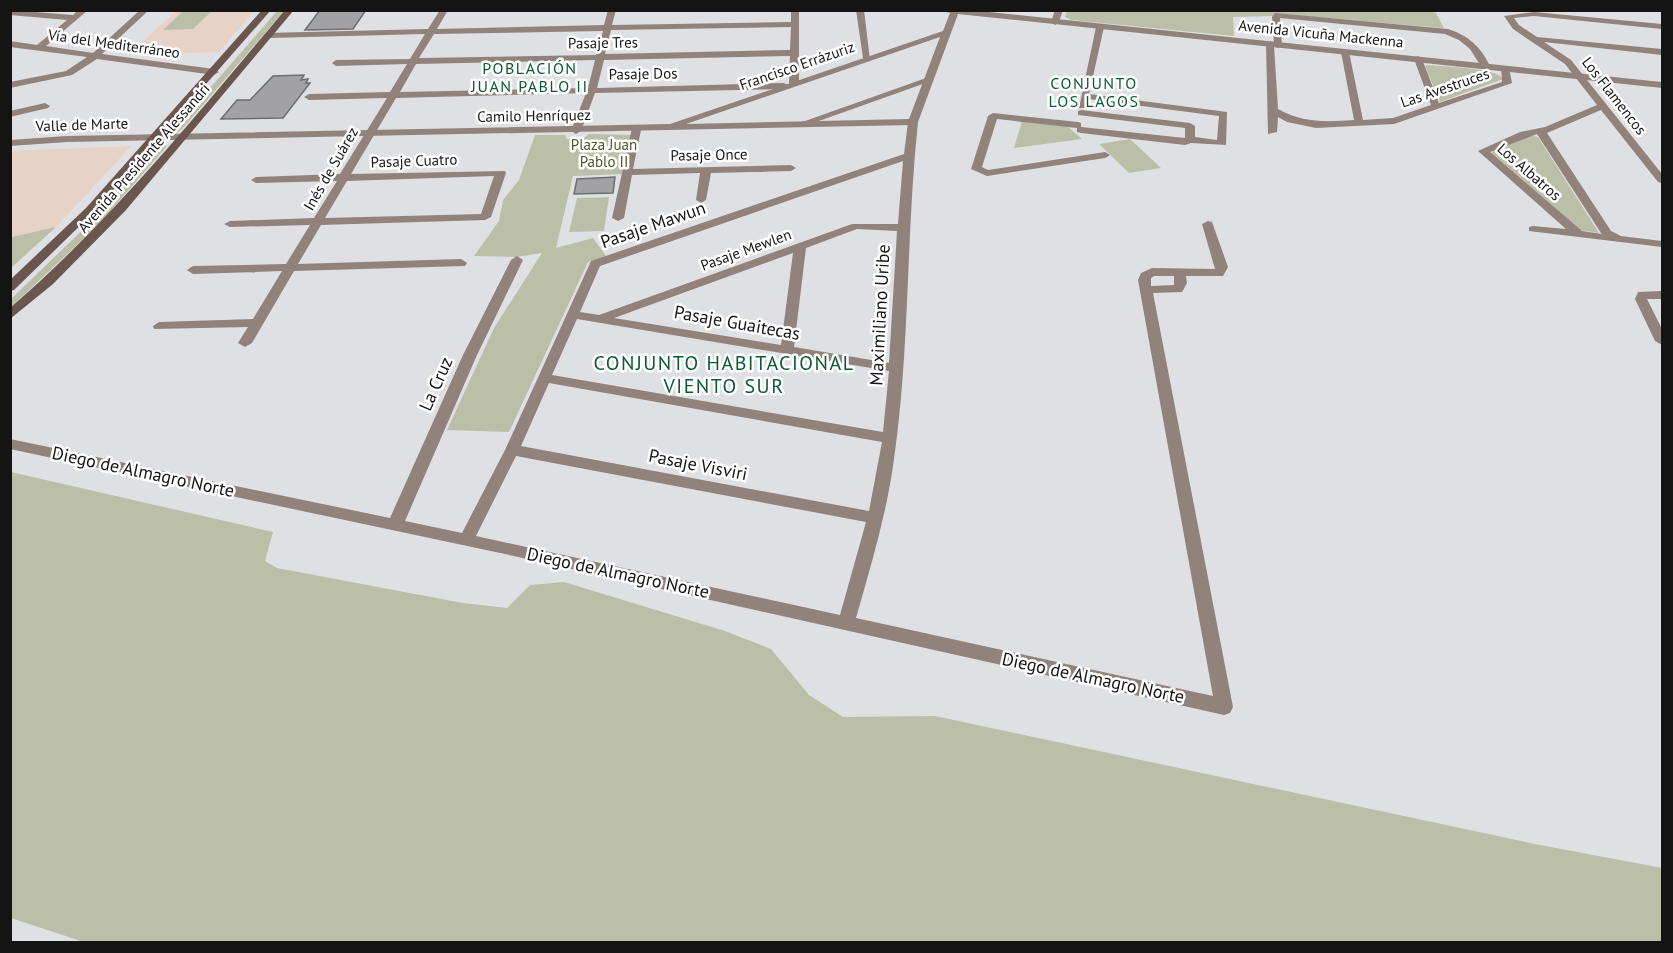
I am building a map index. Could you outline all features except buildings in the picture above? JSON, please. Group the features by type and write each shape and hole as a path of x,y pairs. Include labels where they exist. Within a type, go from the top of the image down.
{"main road":[{"name":"Avenida Presidente Alessandri","path":"10,287 72,230 267,10"},
{"name":"Avenida Presidente Alessandri","path":"10,315 96,236 290,10"}],"street":[{"path":"40,47 84,10"},
{"path":"10,85 69,73 95,56 145,10"},
{"name":"Inés de Suárez","path":"245,343 444,10"},
{"path":"576,131 592,90 612,10"},
{"path":"789,84 795,10"},
{"path":"860,10 867,58"},
{"name":"Avenida Vicuña Mackenna","path":"941,10 1662,85"},
{"path":"1055,22 1059,10"},
{"name":"Maximiliano Uribe","path":"846,624 876,518 890,438 903,228 913,122 954,11"},
{"path":"10,12 75,18"},
{"name":"Los Flamencos","path":"1662,26 1534,14 1508,16 1516,27 1562,56 1662,180"},
{"path":"1272,132 1274,45 1278,15 1440,30 1459,36 1477,50 1485,66"},
{"path":"269,35 795,24"},
{"path":"1084,96 1224,114 1222,143 1190,140 1185,142 1080,128 993,116 975,166 982,173 1105,155 1080,128 1084,96 1100,27"},
{"name":"Francisco Errázuriz","path":"660,129 945,33"},
{"path":"1533,38 1662,52"},
{"name":"Vía del Mediterráneo","path":"10,44 214,72"},
{"path":"1345,52 1359,123"},
{"name":"Pasaje Tres","path":"336,63 793,53"},
{"path":"1418,60 1436,107"},
{"name":"Las Avestruces","path":"1273,110 1284,118 1305,123 1399,120 1507,83 1503,68"},
{"path":"799,125 929,80"},
{"name":"Pasaje Dos","path":"309,97 789,84"},
{"path":"10,114 45,106"},
{"name":"Los Albatros","path":"1578,234 1483,151 1602,106"},
{"path":"1081,113 1190,126 1190,140"},
{"name":"Camilo Henríquez","path":"155,138 636,130 913,122"},
{"name":"Los Albatros","path":"1544,129 1541,132 1607,233 1618,239"},
{"path":"618,218 636,130"},
{"name":"Valle de Marte","path":"10,143 155,138"},
{"name":"Pasaje Mawun","path":"466,540 512,450 573,315 591,268 600,262 909,156"},
{"name":"Pasaje Once","path":"628,172 791,168"},
{"path":"701,200 706,170"},
{"name":"Pasaje Cuatro","path":"256,180 501,174 485,217 318,223"},
{"path":"230,224 318,223"},
{"path":"1179,273 1181,283 1178,289 1145,290 1144,280 1148,274 1179,273 1214,274 1221,271 1208,224"},
{"name":"Pasaje Mewlen","path":"602,318 855,226 903,228"},
{"name":"Los Albatros","path":"1533,229 1662,244"},
{"path":"787,350 800,247"},
{"name":"La Cruz","path":"395,525 470,355 517,260"},
{"path":"193,270 461,263"},
{"name":"Diego de Almagro Norte","path":"10,444 466,540 1224,707 1145,290"},
{"path":"1662,296 1642,295 1662,341"},
{"name":"Pasaje Guaitecas","path":"573,315 896,368"},
{"path":"159,326 256,323"},
{"path":"544,378 890,438"},
{"name":"Pasaje Visviri","path":"512,450 876,518"}],"shaded area":[{"path":"176,11 254,11 219,52 183,53 177,59 131,53"},
{"path":"131,146 56,227 11,237 10,151"}],"green space":[{"path":"1067,10 1427,10 1436,13 1444,28 1277,14 1233,17 1234,36 1071,20 1065,17"},
{"path":"183,11 212,11 193,29 163,30"},
{"path":"277,11 284,11 183,128 177,133 170,134"},
{"path":"1425,66 1480,70 1498,75 1503,79 1440,102"},
{"path":"1022,121 1067,126 1082,139 1014,148"},
{"name":"Plaza Juan Pablo II","path":"589,134 631,135 622,174 573,176 556,248 593,238 606,256 588,262 509,432 447,430 494,328 542,253 516,257 474,256 499,221 503,200 519,180 535,135 565,135 567,139 583,139"},
{"path":"1532,135 1538,137 1599,233 1580,230 1491,154 1492,150"},
{"path":"1130,139 1161,168 1129,173 1099,144"},
{"path":"161,144 167,146 99,224 11,307 11,299 98,215"},
{"path":"609,197 604,231 569,232 577,198"},
{"path":"56,227 11,268 11,237"},
{"path":"11,472 273,532 265,561 277,568 463,603 507,608 530,585 564,582 725,631 771,649 809,695 843,717 935,716 1535,844 1662,868 1662,942 84,942 11,918"}],"district":[{"name":"POBLACIÓN JUAN PABLO II","path":"530,77"},
{"name":"CONJUNTO LOS LAGOS","path":"1094,92"},
{"name":"CONJUNTO HABITACIONAL VIENTO SUR","path":"724,374"}]}
